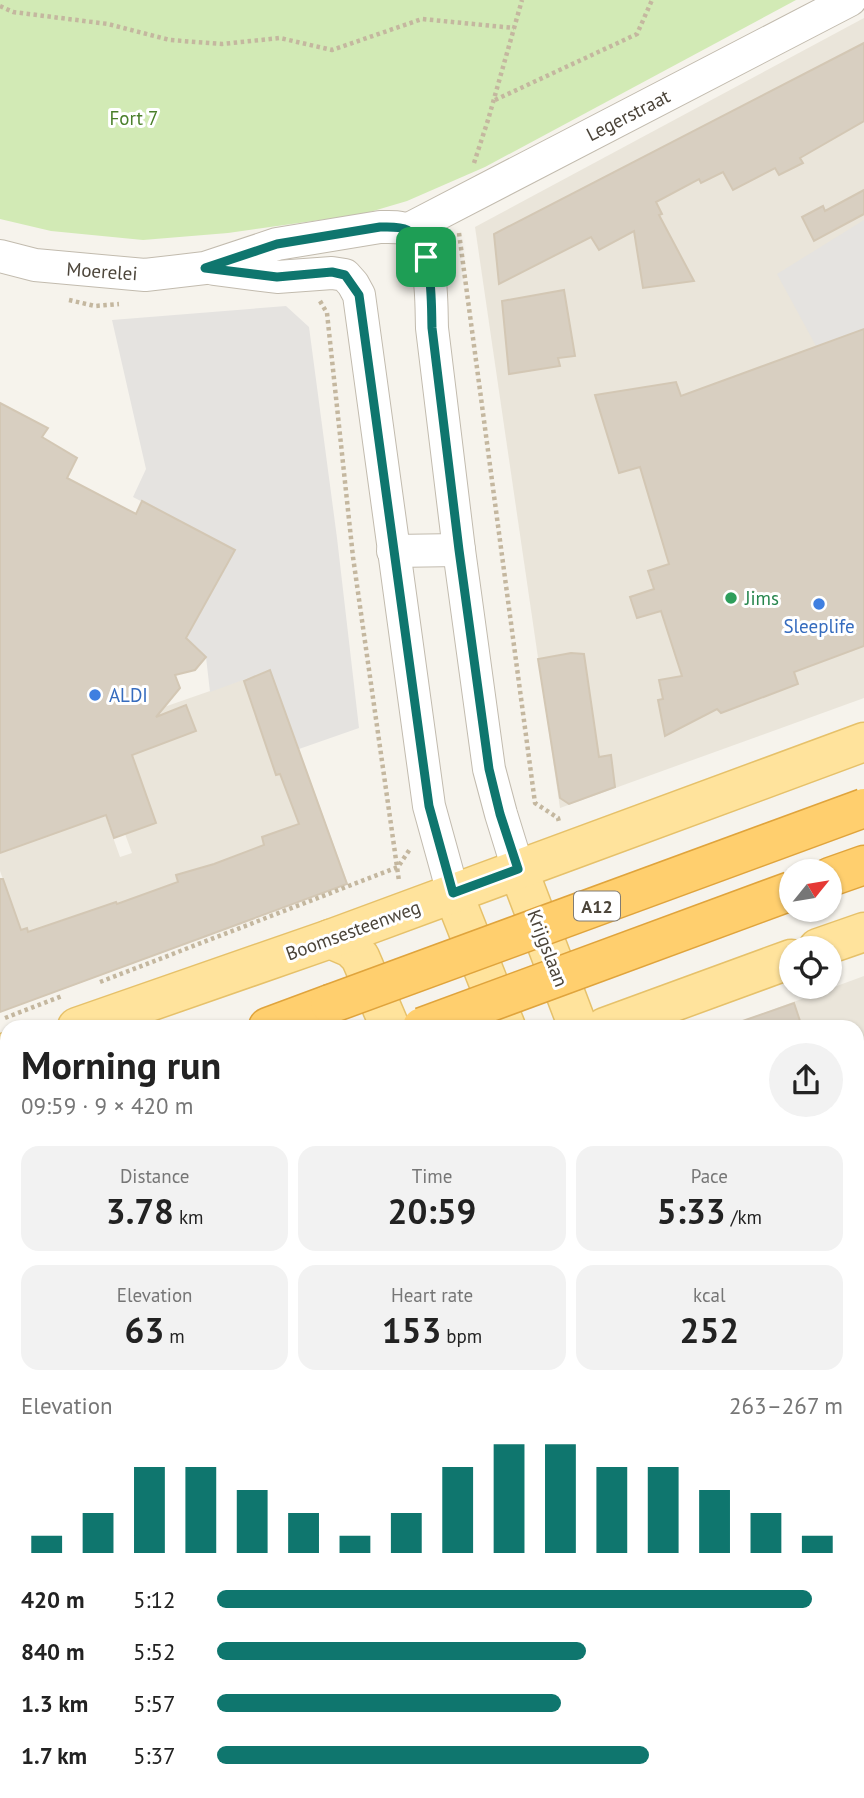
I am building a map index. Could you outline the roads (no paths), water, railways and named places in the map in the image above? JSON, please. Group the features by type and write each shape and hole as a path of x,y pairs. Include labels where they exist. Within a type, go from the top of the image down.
{"highway":[{"name":"A12","path":"287,1020 864,808"},
{"path":"842,872 864,864"},
{"path":"441,1020 779,895"}],"main road":[{"name":"Boomsesteenweg","path":"71,1011 330,939 864,742"},
{"name":"Krijgslaan","path":"518,869 575,1020"},
{"path":"453,893 503,1020"},
{"path":"842,940 864,932"},
{"path":"330,939 351,948 360,957 387,1020"},
{"path":"623,1020 779,963"}],"street":[{"name":"Legerstraat","path":"407,230 850,0"},
{"name":"Moerelei","path":"0,256 36,265 145,275 205,268 277,244 380,227 407,230"},
{"path":"407,230 426,257 459,550 489,769 518,869"},
{"name":"Moerelei","path":"205,268 277,277 332,272 345,275 359,295 429,806 453,893"},
{"path":"393,551 459,550"}],"place":[{"name":"Jims","path":"731,598"},
{"name":"Sleeplife","path":"819,604"},
{"name":"ALDI","path":"95,695"}],"park label":[{"name":"Fort 7","path":"134,118"}]}
